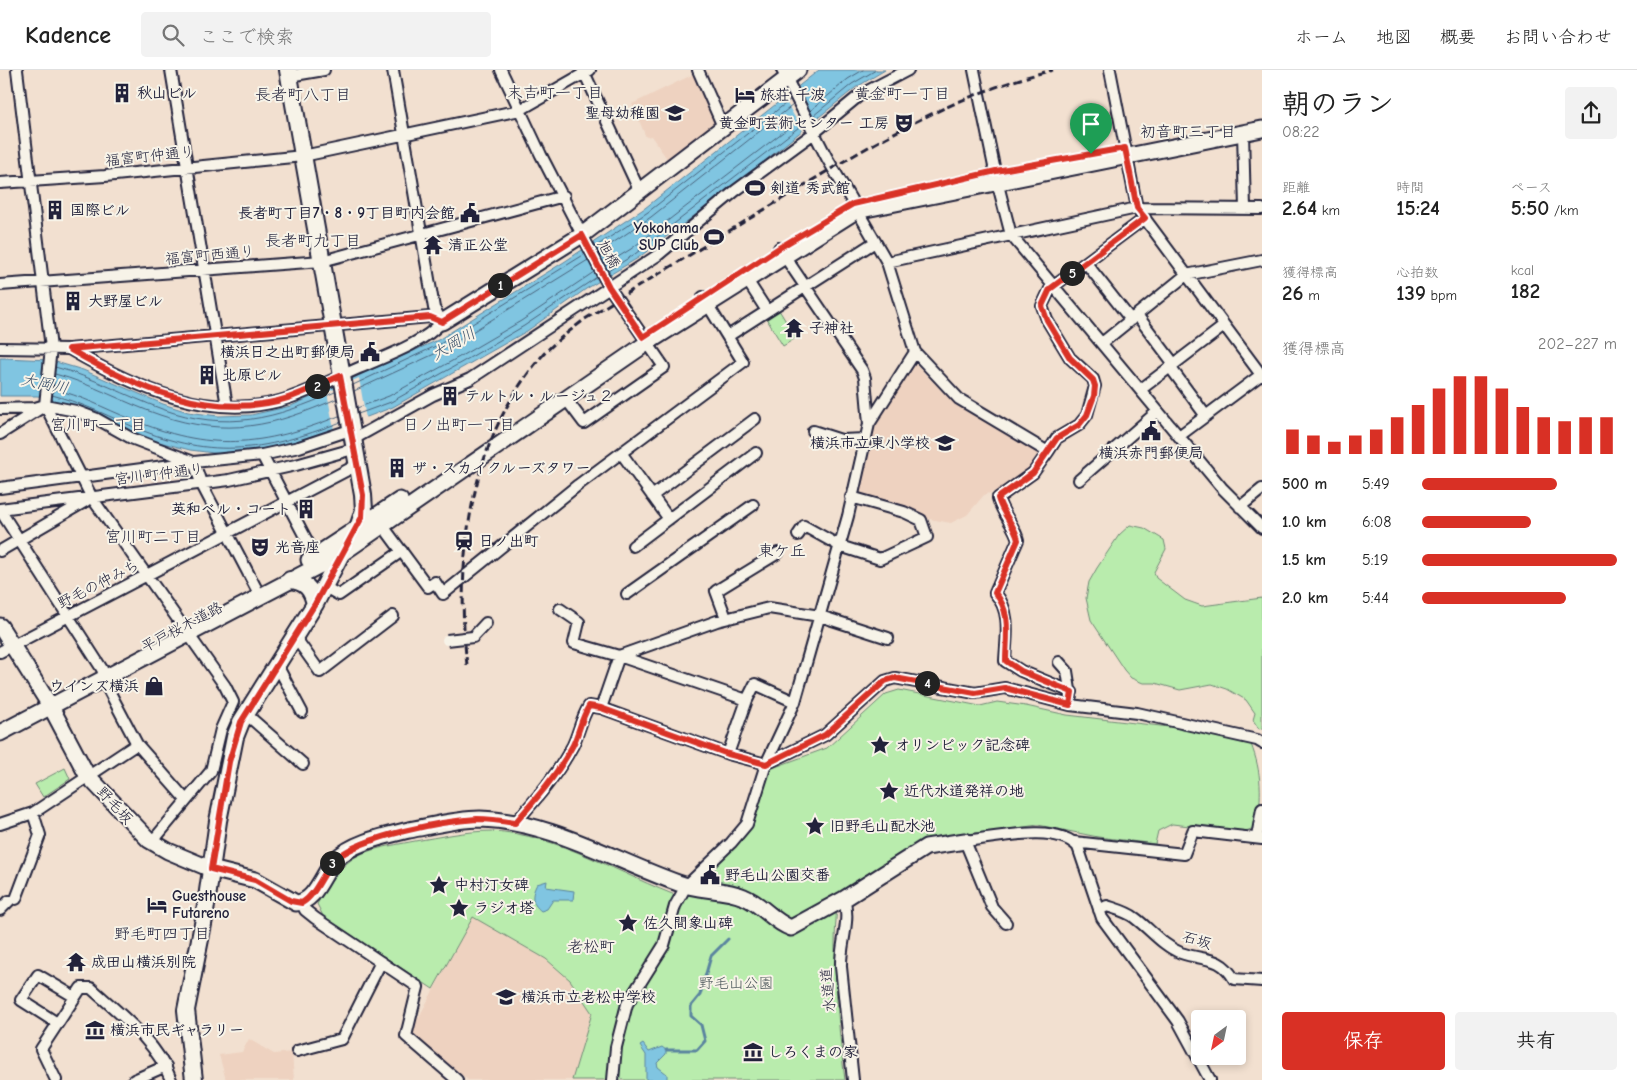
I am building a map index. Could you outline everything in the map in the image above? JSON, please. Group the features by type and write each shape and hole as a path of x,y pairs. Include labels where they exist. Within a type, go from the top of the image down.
{"main road":[{"path":"442,322 582,235 724,129 784,75 798,70"},
{"path":"194,1080 186,1010 204,919 229,762 236,737 246,714 315,604 341,554 359,525 364,510 289,73"},
{"path":"1126,151 1262,119"},
{"path":"379,520 645,340 855,207 996,176 1126,151 1262,128"},
{"path":"705,301 746,280 782,252"},
{"path":"379,520 566,399 645,340"},
{"name":"平戸桜木道路","path":"185,631 256,588 316,556 341,540 359,525 379,520"},
{"name":"平戸桜木道路","path":"0,734 48,703 185,631 341,554 379,520"},
{"path":"290,580 298,580 309,587 315,604"},
{"name":"野毛坂","path":"0,626 6,649 48,703 87,775 152,842 211,869 255,880 291,901 302,903"},
{"name":"平戸桜木道路","path":"0,723 48,703"},
{"path":"302,903 311,896 336,859 370,841 408,831 463,820 480,819 515,823 570,839 686,886 718,889 744,897 754,902 783,925 791,928 844,899 926,847 965,841"},
{"path":"186,1080 180,1052 178,1011 211,869"}],"street":[{"path":"17,70 50,348 45,405 92,498 226,686 233,702 221,729 211,771 152,842"},
{"path":"171,70 227,406"},
{"path":"289,73 324,70"},
{"path":"393,70 434,308 442,322"},
{"name":"旭橋","path":"502,70 520,110 609,287 664,367 584,423 566,399"},
{"path":"698,70 724,129"},
{"path":"352,440 433,395 470,379 658,255 735,191 814,133 860,95 908,70"},
{"path":"974,70 996,176 1011,236 1240,507 1262,528"},
{"path":"1110,70 1137,208 1262,375 1179,436"},
{"path":"586,71 640,192"},
{"name":"福富町仲通り","path":"0,183 186,168 304,156 520,110 586,71"},
{"path":"784,75 814,133 887,262 915,352 959,399 1048,452"},
{"path":"1243,132 1245,209"},
{"name":"福富町西通り","path":"0,285 322,261 421,236 564,196"},
{"path":"887,262 1137,208 1262,209"},
{"path":"1072,692 1021,671 1006,661 1007,618 1004,603 995,593 1018,540 1017,534 1001,508 998,498 1033,473 1057,438 1079,425 1087,415 1095,386 1093,380 1070,358 1043,312 1042,306 1054,286 1145,218"},
{"path":"728,336 875,242"},
{"path":"613,1080 616,1047 627,1004 664,945 675,906 686,886 731,843 747,824 766,764 794,702 840,546 866,439 869,424 865,378 862,370 782,252"},
{"path":"1102,343 1186,275 1262,260"},
{"path":"1086,263 1134,317 1172,366 1206,416"},
{"path":"746,280 767,311"},
{"path":"379,520 428,587 435,582 443,594 578,485 743,362 705,301"},
{"path":"0,348 69,349 430,317 442,322"},
{"path":"69,349 92,363 173,397 198,404 254,405 288,398 341,379 418,339 442,322"},
{"path":"1140,390 1224,326"},
{"path":"869,424 915,352"},
{"path":"0,434 45,405"},
{"path":"0,409 35,408 45,405 90,416 131,438 194,462 201,484 256,588"},
{"path":"1079,480 1158,411"},
{"path":"652,496 754,419"},
{"path":"813,431 842,440 866,439"},
{"name":"宮川町仲通り","path":"0,488 194,462 262,455 352,440"},
{"name":"宮川町仲通り","path":"0,510 201,484 270,471 352,440"},
{"path":"633,546 756,453"},
{"path":"622,454 669,518"},
{"path":"262,455 316,556"},
{"name":"野毛の仲みち","path":"6,649 286,500 357,465"},
{"path":"1240,507 1262,489"},
{"path":"798,535 804,526 840,546 880,559 928,537 921,520 904,512 852,497"},
{"path":"0,551 92,498"},
{"path":"627,594 753,505"},
{"path":"0,510 103,674 138,744 186,800"},
{"path":"325,586 339,595 402,551"},
{"path":"726,618 716,591 778,552"},
{"path":"619,656 726,618 770,608 820,616 888,638"},
{"path":"560,609 579,622 574,643 619,656 747,700"},
{"path":"294,637 320,672 394,616"},
{"path":"447,640 472,637 486,623"},
{"path":"601,708 619,656"},
{"path":"1059,662 1067,671 1072,692 1070,705"},
{"path":"277,665 302,712"},
{"path":"515,823 550,781 573,745 583,716 589,706 601,708 728,754 766,764 825,735 885,681 895,678 975,693 1005,688 1070,705 1137,713 1257,740 1262,744"},
{"path":"728,754 754,684 794,702"},
{"path":"246,714 303,764"},
{"path":"0,824 33,813 87,775 138,744"},
{"path":"1006,923 992,907 965,841 1039,833 1063,836 1074,842 1184,854 1193,831 1259,838 1262,809"},
{"path":"0,909 13,900 40,835 33,813"},
{"path":"1074,842 1078,847 1099,910 1132,962 1178,1021 1210,1080"},
{"name":"水道道","path":"844,899 848,912 840,952 853,1080"},
{"path":"302,903 305,910 418,987 406,1036 457,1079"},
{"name":"石坂","path":"1099,910 1107,906 1133,916 1167,945 1180,952 1218,961 1234,979 1262,981"},
{"path":"297,1051 342,1039 381,962"},
{"path":"57,1023 21,1000 38,975 75,997"},
{"path":"56,1080 41,1049 81,988 91,988 148,1041 166,1066 171,1080"},
{"path":"134,1080 166,1066"}],"shaded area":[{"name":"聖母幼稚園","path":"696,73 719,122 668,160 651,136 646,137 632,104"},
{"name":"横浜市立東小学校","path":"914,363 956,405 1040,453 1037,464 1010,486 984,495 967,515 951,523 924,518 854,496 870,433"},
{"name":"横浜市立老松中学校","path":"473,916 546,959 570,980 592,1013 572,1080 468,1080 454,1068 451,1070 415,1040 412,1030"},
{"path":"249,1039 274,1054 292,1052 294,1080 226,1080 219,1055 242,1052"}],"green space":[{"path":"779,310 796,338 783,346 766,318"},
{"path":"1130,525 1144,528 1164,540 1166,549 1154,572 1156,578 1185,600 1202,606 1262,598 1262,728 1259,729 1253,720 1255,713 1246,700 1227,689 1212,684 1180,690 1155,683 1143,683 1131,678 1091,620 1086,598 1089,582 1119,535"},
{"name":"野毛山公園","path":"899,690 980,706 997,702 1067,715 1169,727 1240,740 1251,744 1260,784 1257,827 1243,832 1172,824 1158,831 1155,844 1098,837 1038,825 918,842 859,879 837,897 836,977 839,1029 845,1080 572,1080 592,1013 570,980 546,959 473,917 433,989 323,916 317,904 337,873 356,857 367,852 443,836 491,831 516,834 565,847 683,898 688,892 697,892 704,875 744,830 767,770 827,748 886,694"},
{"path":"65,768 70,779 43,797 35,784"}],"water":[{"name":"大岡川","path":"819,70 885,70 855,88 726,192 638,258 586,289 527,331 393,407 291,446 256,453 222,454 190,450 155,441 72,405 38,396 0,396 0,358 4,358 49,360 83,370 163,404 188,412 218,416 251,415 291,406 438,340 564,262 645,208"},
{"path":"547,881 546,887 574,891 573,900 553,900 547,909 541,911 534,902 534,892 537,884"},
{"path":"643,1044 649,1052 662,1047 666,1050 666,1054 657,1063 658,1067 667,1074 667,1080 646,1080 646,1055 640,1046"}],"pier":[{"path":"798,86 816,122 803,131 783,97"},
{"path":"359,378 366,419 334,430 327,392"}],"waterway":[{"path":"666,1050 697,1050 705,1041 701,1025 691,1016 691,1006 700,995 711,956 728,939"}],"railway":[{"path":"467,665 463,584 466,543 473,502 483,463 498,425 517,389 542,356 585,319 839,164 942,109 978,94 1053,70"}],"place":[{"name":"秋山ビル","path":"122,93"},
{"name":"旅荘 千波","path":"745,95"},
{"name":"聖母幼稚園","path":"675,113"},
{"name":"黄金町芸術センター 工房","path":"904,123"},
{"name":"剣道 秀武館","path":"755,188"},
{"name":"国際ビル","path":"55,210"},
{"name":"長者町丁目7・8・9丁目町内会館","path":"470,213"},
{"name":"Yokohama SUP Club","path":"714,237"},
{"name":"清正公堂","path":"433,245"},
{"name":"大野屋ビル","path":"73,301"},
{"name":"子神社","path":"794,328"},
{"name":"横浜日之出町郵便局","path":"370,352"},
{"name":"北原ビル","path":"207,375"},
{"name":"テルトル・ルージュ２","path":"450,396"},
{"name":"横浜赤門郵便局","path":"1151,431"},
{"name":"横浜市立東小学校","path":"945,443"},
{"name":"ザ・スカイクルーズタワー","path":"397,468"},
{"name":"英和ベル・コート","path":"306,509"},
{"name":"日ノ出町","path":"464,541"},
{"name":"光音座","path":"260,547"},
{"name":"ウインズ横浜","path":"154,686"},
{"name":"オリンピック記念碑","path":"880,745"},
{"name":"近代水道発祥の地","path":"889,791"},
{"name":"旧野毛山配水池","path":"815,826"},
{"name":"野毛山公園交番","path":"710,875"},
{"name":"中村汀女碑","path":"439,885"},
{"name":"Guesthouse Futareno","path":"157,905"},
{"name":"ラジオ塔","path":"459,908"},
{"name":"佐久間象山碑","path":"628,923"},
{"name":"成田山横浜別院","path":"76,962"},
{"name":"横浜市立老松中学校","path":"506,997"},
{"name":"横浜市民ギャラリー","path":"95,1030"},
{"name":"しろくまの家","path":"753,1052"}],"district":[{"name":"末吉町一丁目","path":"555,92"},
{"name":"黄金町一丁目","path":"902,93"},
{"name":"長者町八丁目","path":"303,94"},
{"name":"初音町三丁目","path":"1188,131"},
{"name":"長者町九丁目","path":"313,240"},
{"name":"宮川町一丁目","path":"98,424"},
{"name":"日ノ出町一丁目","path":"459,424"},
{"name":"宮川町二丁目","path":"153,536"},
{"name":"東ケ丘","path":"782,550"},
{"name":"野毛町四丁目","path":"162,933"},
{"name":"老松町","path":"591,946"}],"route":[{"path":"1125,148 1137,208 1145,218 1050,289 1042,306 1043,312 1070,358 1093,380 1095,386 1094,396 1087,415 1079,425 1057,438 1033,473 998,498 1005,517 1010,526 1015,530 1018,540 995,593 1004,603 1007,618 1006,661 1021,671 1052,682 1072,692 1070,705 1005,688 975,693 914,680 895,678 885,681 825,735 766,764 728,754 601,708 589,706 583,716 573,745 550,781 515,823 480,819 463,820 370,841 357,846 336,859 329,866 311,896 302,903 291,901 255,880 211,869 229,762 241,722 315,604 341,554 359,525 364,510 363,495 340,376 288,398 254,405 238,407 198,404 173,397 92,363 69,349 430,317 442,322 582,235 609,287 643,337 843,208 867,199 996,171 1091,154 1125,148"}]}
